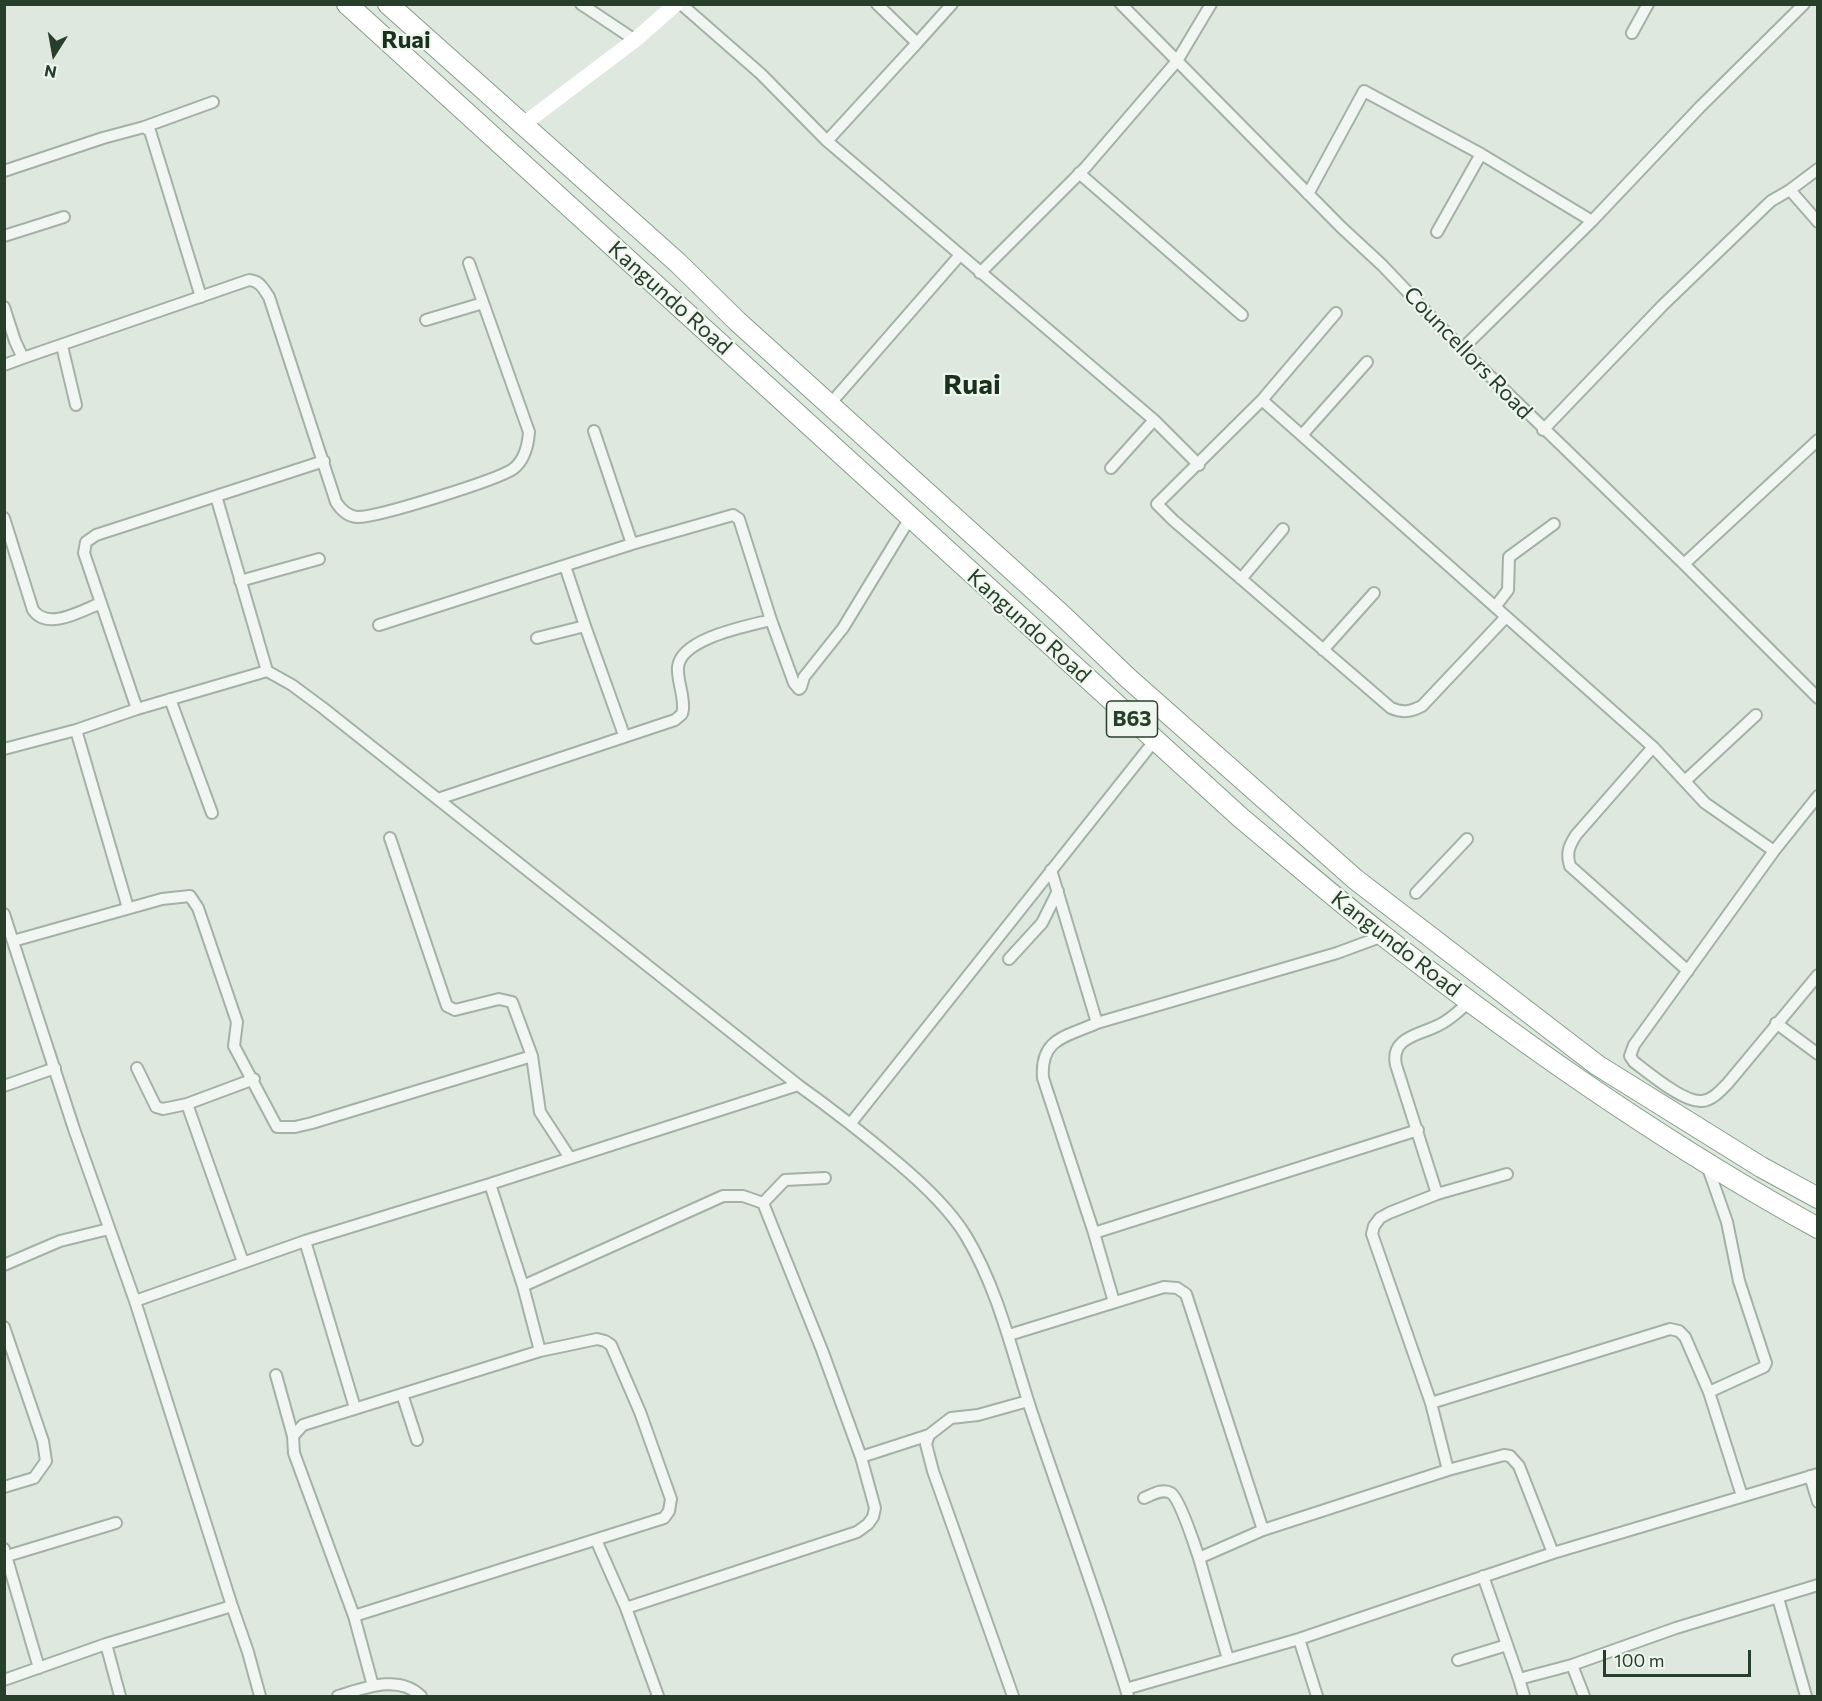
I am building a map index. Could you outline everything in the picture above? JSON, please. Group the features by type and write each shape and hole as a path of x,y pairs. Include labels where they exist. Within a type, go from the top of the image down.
{"highway":[{"name":"Kangundo Road","path":"347,4 1241,818 1383,936 1469,1002 1584,1084 1636,1119 1818,1228"},
{"name":"Kangundo Road","path":"388,4 521,126 678,264 737,321 1062,615 1128,678 1355,879 1597,1065 1651,1098 1696,1112 1761,1167 1818,1198"},
{"path":"1584,1084 1597,1065"},
{"path":"1636,1119 1651,1098"},
{"path":"1753,1190 1761,1167"}],"street":[{"path":"581,4 634,40"},
{"path":"521,126 634,40 676,4"},
{"path":"681,4 761,74 827,141 1154,420 1199,465"},
{"path":"878,4 917,43"},
{"path":"827,141 952,4"},
{"name":"Councellors Road","path":"1121,4 1543,430 1684,564 1818,698"},
{"path":"980,273 1085,168 1177,61 1211,4"},
{"path":"1632,33 1648,4"},
{"path":"1462,349 1592,221 1700,106 1804,4"},
{"path":"1308,194 1364,91 1481,154 1592,221"},
{"path":"4,171 144,127 213,102"},
{"path":"144,127 150,131 201,297"},
{"path":"1437,232 1481,154"},
{"path":"1543,430 1670,298 1771,201 1818,169"},
{"path":"1078,173 1242,315"},
{"path":"1790,190 1818,222"},
{"path":"4,236 64,217"},
{"path":"837,396 960,255"},
{"path":"4,365 249,280 255,280 261,284 269,297 336,502 347,514 358,517 376,514 505,473 519,462 527,448 529,432 469,263"},
{"path":"426,320 483,303"},
{"path":"4,307 23,358"},
{"path":"1336,313 1262,400 1199,465 1157,504 1391,708 1403,712 1413,711 1422,705 1506,617"},
{"path":"62,346 76,405"},
{"path":"1302,435 1367,362"},
{"path":"1262,400 1653,747 1705,803 1774,851"},
{"path":"1111,468 1154,420"},
{"path":"594,431 632,544"},
{"path":"1684,564 1818,440"},
{"path":"137,709 84,553 86,542 90,538 324,461"},
{"path":"216,496 267,671"},
{"path":"379,625 632,544 735,515 739,519 794,683 799,688 804,676 843,627 910,518"},
{"path":"4,518 33,610 38,617 48,620 59,619 101,603"},
{"path":"1495,607 1509,586 1509,557 1554,524"},
{"path":"1241,579 1283,529"},
{"path":"240,581 319,559"},
{"path":"566,566 624,735"},
{"path":"1323,650 1374,593"},
{"path":"438,799 624,735 675,720 682,714 684,702 678,667 680,658 687,650 698,643 729,631 771,620"},
{"path":"537,638 585,626"},
{"path":"4,749 76,730 137,709 267,671 292,684 798,1085 851,1123 920,1182 945,1209 965,1235 987,1277 1009,1335 1028,1401 1127,1693 1228,1659 1299,1639 1553,1553 1814,1475 1818,1502"},
{"path":"170,699 212,813"},
{"path":"1685,781 1756,714"},
{"path":"76,730 128,908"},
{"path":"851,1123 1155,740"},
{"path":"1653,747 1576,835 1569,847 1567,858 1570,866 1688,971"},
{"path":"1818,796 1774,851 1634,1045 1630,1056 1634,1062 1672,1089 1692,1100 1696,1112 1718,1094 1818,975"},
{"path":"390,838 447,1006 455,1010 499,999 512,1002 532,1056 540,1113 570,1158"},
{"path":"1416,893 1467,839"},
{"path":"1051,870 1097,1023"},
{"path":"1009,959 1042,923 1058,891"},
{"path":"13,941 162,899 190,896 198,908 237,1022 234,1046 254,1079 267,1110 277,1126 295,1126 532,1056"},
{"path":"4,914 135,1301 248,1652 260,1696"},
{"path":"1114,1302 1043,1078 1043,1057 1049,1047 1060,1039 1097,1023 1337,953 1383,936"},
{"path":"1437,1194 1396,1065 1396,1049 1409,1037 1440,1025 1469,1002"},
{"path":"1776,1023 1818,1054"},
{"path":"4,1086 55,1068"},
{"path":"137,1068 156,1107 163,1109 187,1104 254,1079"},
{"path":"135,1301 305,1241 798,1085"},
{"path":"187,1104 243,1262"},
{"path":"1094,1233 1418,1130"},
{"path":"1706,1162 1727,1222 1739,1281 1766,1363 1764,1368 1709,1392"},
{"path":"1448,1470 1431,1402 1372,1234 1380,1218 1437,1194 1507,1174"},
{"path":"763,1203 785,1180 825,1178"},
{"path":"490,1184 523,1286 540,1351"},
{"path":"523,1286 723,1196 743,1196 763,1203 822,1350 861,1457 874,1508 873,1517 857,1532 626,1608"},
{"path":"4,1264 60,1241 109,1228"},
{"path":"305,1241 355,1408"},
{"path":"1009,1335 1164,1287 1177,1288 1186,1294 1263,1530"},
{"path":"4,1327 43,1441 46,1461 34,1478 4,1487"},
{"path":"1431,1402 1670,1329 1679,1331 1685,1337 1709,1392 1742,1496"},
{"path":"293,1436 303,1425 355,1408 540,1351 597,1339 611,1344 640,1412 670,1499 669,1511 664,1518 354,1616"},
{"path":"276,1375 293,1436 294,1453 354,1616 373,1686"},
{"path":"402,1394 417,1440"},
{"path":"861,1457 929,1435 951,1418 978,1415 1028,1401"},
{"path":"929,1435 926,1444 933,1471 1013,1696"},
{"path":"1199,1558 1263,1530 1448,1470 1504,1455 1515,1460 1519,1466 1553,1553"},
{"path":"1144,1498 1161,1491 1170,1493 1175,1498 1199,1558 1228,1659"},
{"path":"39,1668 6,1552 116,1523"},
{"path":"596,1540 626,1608 658,1696"},
{"path":"1483,1576 1524,1696"},
{"path":"1519,1679 1572,1665 1676,1628 1818,1585"},
{"path":"1778,1598 1806,1696"},
{"path":"4,1680 106,1644 232,1606"},
{"path":"1299,1639 1317,1696"},
{"path":"106,1644 120,1696"},
{"path":"1458,1660 1508,1645"},
{"path":"1572,1665 1584,1696"},
{"path":"338,1696 373,1686 395,1684 406,1686 421,1696"}],"district":[{"name":"Ruai","path":"406,40"},
{"name":"Ruai","path":"972,385"}]}
